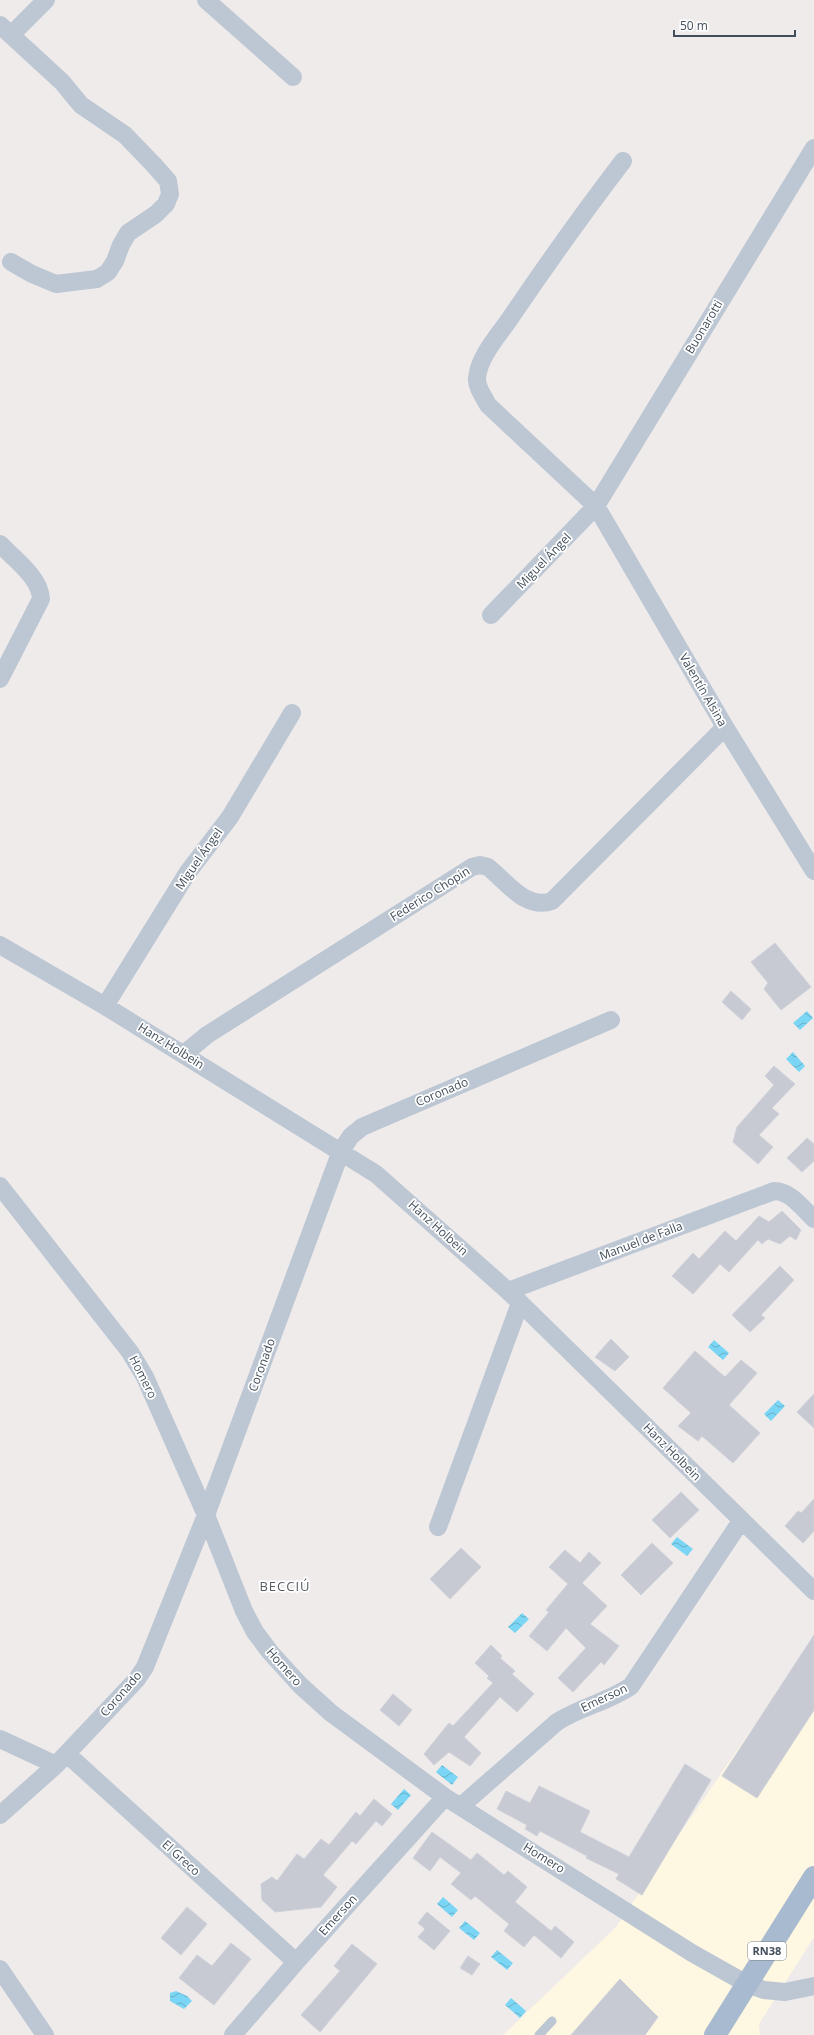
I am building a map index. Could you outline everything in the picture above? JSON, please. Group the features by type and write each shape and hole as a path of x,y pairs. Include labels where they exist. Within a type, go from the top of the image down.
{"main road":[{"name":"RN38","path":"721,2032 747,1984 814,1877"}],"street":[{"path":"11,262 32,274 56,284 97,279 108,272 115,261 120,245 128,233 156,214 166,204 170,194 168,181 125,135 81,105 62,82 6,30 46,0"},
{"path":"206,0 226,6 293,77"},
{"name":"Buonarotti","path":"596,506 814,148"},
{"name":"Valentín Alsina","path":"623,161 564,238 490,347 479,368 476,380 479,390 488,405 596,506 725,726 814,871"},
{"name":"Miguel Ángel","path":"491,615 596,506"},
{"path":"0,544 34,580 40,590 41,599 0,679"},
{"name":"Miguel Ángel","path":"105,1006 188,872 230,817 292,713"},
{"name":"Federico Chopin","path":"184,1054 207,1035 472,867 480,865 488,867 525,899 535,903 552,901 725,726"},
{"name":"Hanz Holbein","path":"0,945 184,1054 376,1174 389,1184 514,1297 814,1591"},
{"name":"Coronado","path":"0,1815 61,1759 137,1679 145,1667 206,1515 341,1152 351,1136 362,1126 612,1020"},
{"name":"Homero","path":"0,1186 130,1352 145,1377 206,1515 244,1611 255,1632 270,1652 300,1685 330,1713 453,1802 692,1952 747,1984 764,1990 785,1992 814,1986"},
{"name":"Manuel de Falla","path":"514,1297 774,1191 783,1191 814,1219"},
{"path":"438,1527 514,1297"},
{"name":"Emerson","path":"233,2035 296,1962 453,1802 557,1722 577,1710 623,1692 631,1686 741,1521"},
{"name":"El Greco","path":"0,1739 61,1759 296,1962"},
{"path":"0,1969 45,2035"}],"lane":[{"path":"539,2035 552,2021"}],"shaded area":[{"path":"814,1638 814,1937 759,2024 760,2035 503,2035 616,1927"}],"water":[{"path":"807,1011 813,1018 800,1030 793,1023"},
{"path":"793,1052 805,1066 799,1072 786,1059"},
{"path":"714,1340 729,1353 723,1360 708,1347"},
{"path":"778,1400 785,1406 771,1421 764,1414"},
{"path":"677,1537 693,1549 687,1556 671,1544"},
{"path":"522,1613 529,1619 515,1633 508,1627"},
{"path":"442,1765 458,1777 452,1785 436,1772"},
{"path":"404,1789 411,1795 398,1810 391,1804"},
{"path":"443,1897 458,1910 452,1917 437,1904"},
{"path":"465,1921 480,1933 474,1940 459,1928"},
{"path":"497,1950 513,1963 507,1970 491,1957"},
{"path":"176,1991 187,1996 192,2001 184,2009 170,2001 170,1993"},
{"path":"511,1998 526,2011 520,2018 505,2005"}],"building":[{"path":"775,943 811,987 781,1010 764,989 768,983 751,962"},
{"path":"731,991 751,1009 742,1020 722,1002"},
{"path":"774,1066 795,1084 772,1108 779,1114 759,1135 773,1147 758,1164 733,1142 737,1127 774,1085 765,1076"},
{"path":"807,1138 814,1144 814,1161 802,1172 787,1158"},
{"path":"782,1211 801,1230 796,1240 790,1236 780,1244 768,1239 762,1244 758,1240 729,1272 720,1264 693,1294 672,1276 693,1253 699,1259 725,1231 736,1241 759,1216 769,1222"},
{"path":"780,1266 794,1280 761,1315 765,1318 750,1332 732,1315"},
{"path":"611,1339 629,1357 615,1371 595,1357"},
{"path":"695,1351 725,1377 741,1360 757,1373 729,1405 760,1433 733,1463 702,1436 698,1441 678,1426 691,1413 663,1388"},
{"path":"814,1394 814,1428 797,1412"},
{"path":"681,1492 699,1510 670,1538 652,1520"},
{"path":"814,1499 814,1531 803,1543 785,1526 798,1511 801,1513"},
{"path":"652,1543 673,1563 641,1595 621,1575"},
{"path":"461,1548 481,1567 450,1599 430,1579"},
{"path":"565,1550 580,1563 589,1552 601,1563 582,1583 607,1606 590,1624 619,1646 604,1665 601,1662 573,1692 558,1678 586,1648 566,1628 547,1651 529,1636 549,1612 546,1610 568,1584 549,1567"},
{"path":"814,1635 814,1710 757,1798 722,1776"},
{"path":"491,1645 502,1656 500,1658 515,1671 512,1674 534,1694 517,1712 500,1697 464,1737 481,1753 470,1766 449,1752 434,1765 424,1754 449,1723 453,1726 493,1683 487,1678 489,1676 475,1663"},
{"path":"393,1694 412,1710 399,1726 380,1710"},
{"path":"685,1764 711,1780 642,1895 616,1879 619,1874 586,1858 587,1856 540,1831 537,1836 525,1829 527,1825 497,1809 506,1791 530,1803 539,1786 590,1811 580,1832 629,1857"},
{"path":"374,1799 392,1814 382,1826 376,1821 356,1844 352,1841 323,1875 337,1887 321,1907 275,1912 262,1900 261,1884 272,1877 277,1881 297,1854 304,1859 321,1839 329,1845 356,1812 360,1816"},
{"path":"432,1832 471,1860 477,1853 504,1875 508,1871 527,1887 515,1902 551,1931 555,1926 574,1942 561,1958 534,1935 524,1947 504,1931 509,1924 475,1896 471,1900 451,1884 461,1873 440,1857 430,1871 413,1858"},
{"path":"187,1907 207,1924 181,1955 161,1938"},
{"path":"427,1912 450,1931 434,1950 418,1937 425,1929 418,1923"},
{"path":"231,1943 251,1959 214,2005 179,1978 197,1955 212,1966"},
{"path":"352,1944 377,1964 320,2032 301,2015 340,1971 334,1966"},
{"path":"468,1956 480,1964 472,1975 460,1968"},
{"path":"620,1979 658,2017 645,2035 571,2035"}],"district":[{"name":"BECCIÚ","path":"285,1586"}]}
